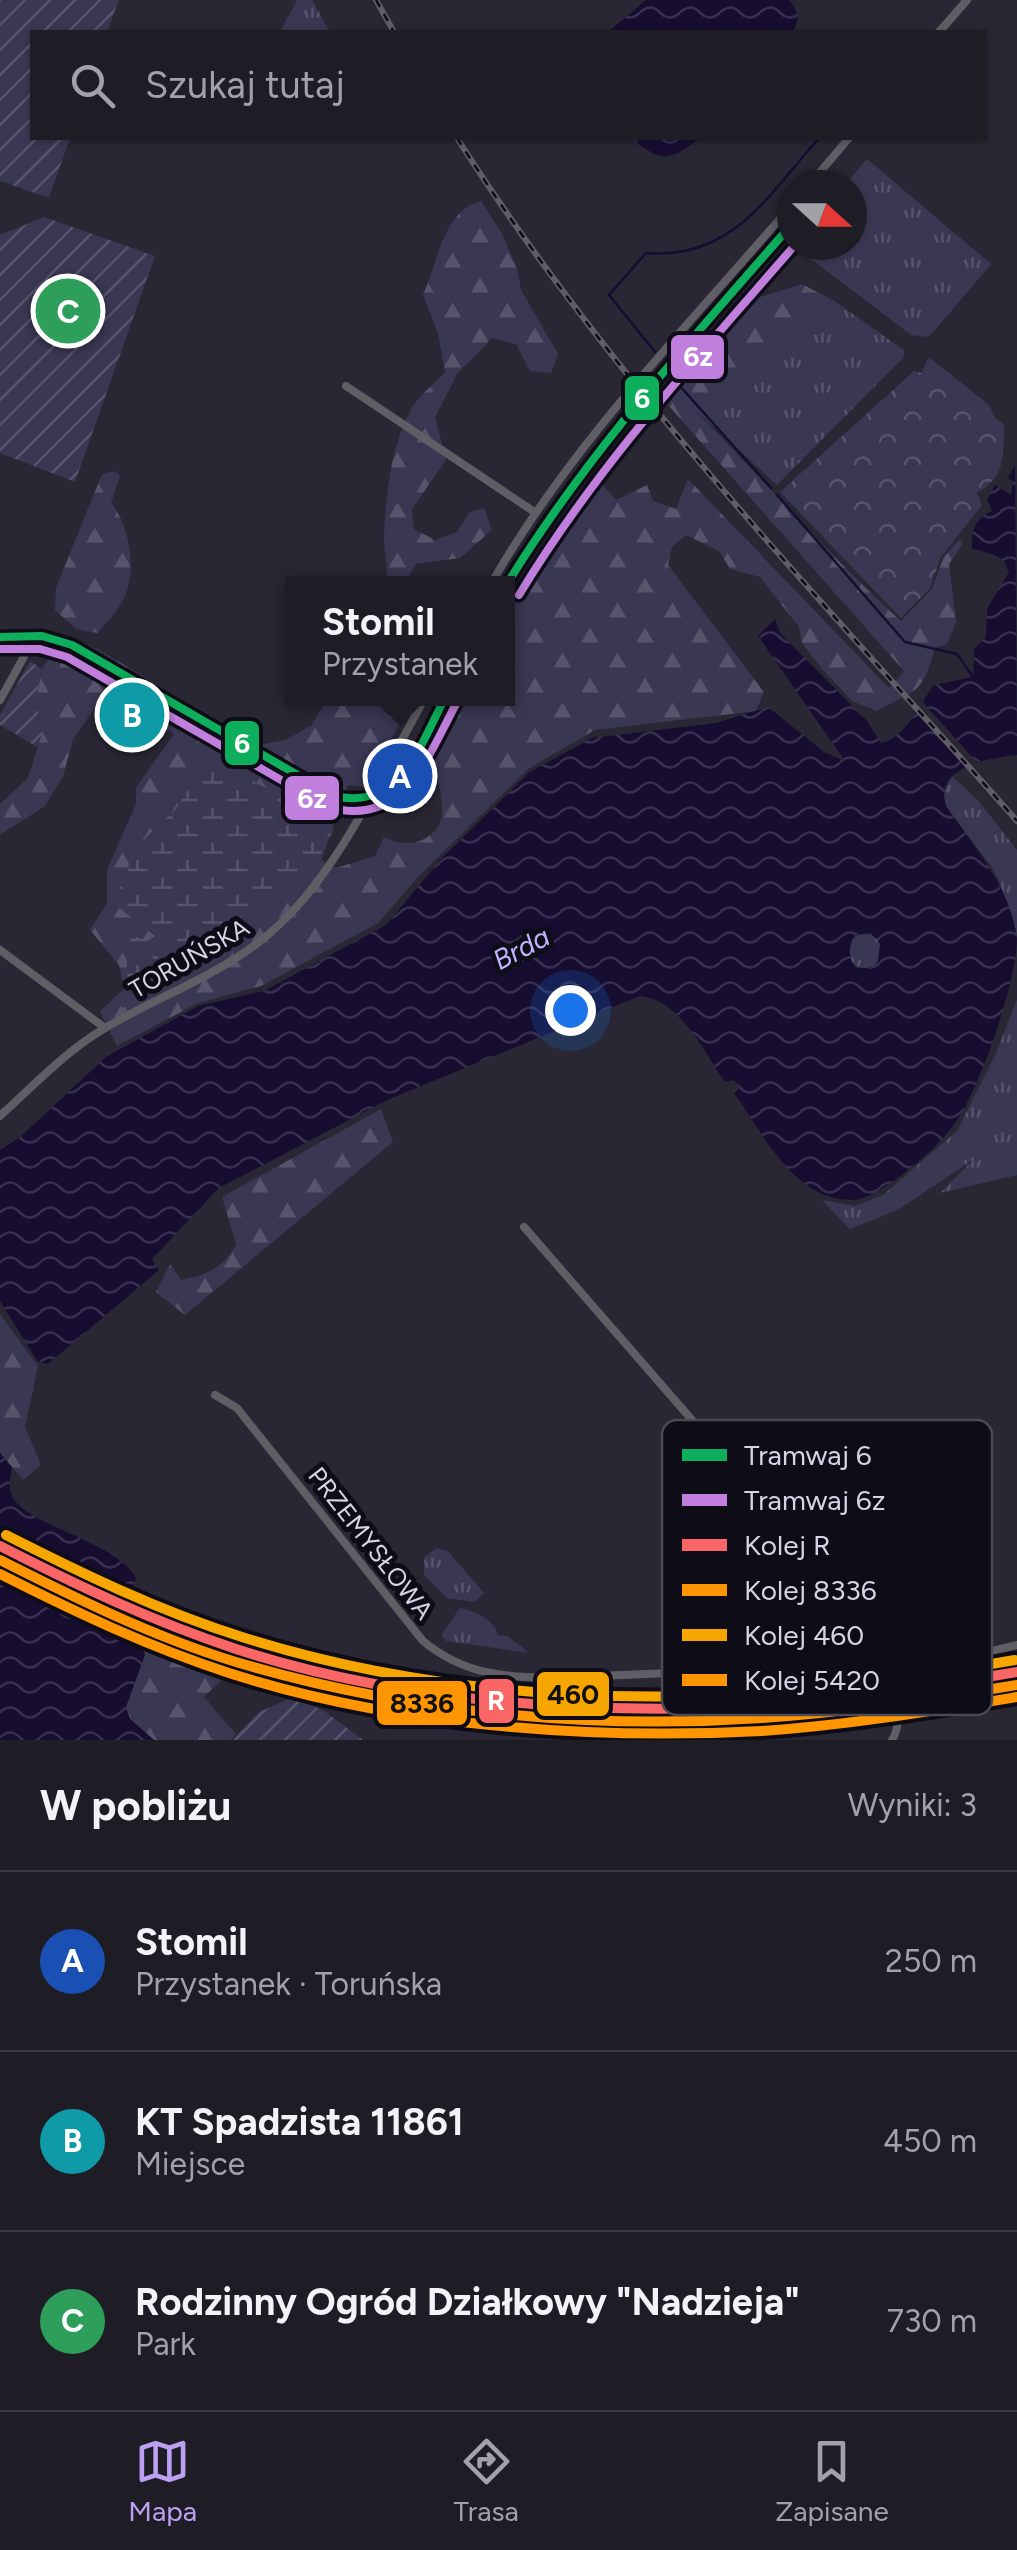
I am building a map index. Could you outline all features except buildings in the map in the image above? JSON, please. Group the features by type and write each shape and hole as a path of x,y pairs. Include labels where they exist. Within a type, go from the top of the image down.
{"street":[{"path":"941,30 967,0"},
{"path":"822,170 848,140"},
{"path":"496,576 536,513 591,440 777,223"},
{"path":"346,386 536,513"},
{"path":"0,700 32,642"},
{"name":"TORUŃSKA","path":"0,1116 67,1055 105,1028 244,953 300,904 335,856 420,706"},
{"path":"0,950 105,1028"},
{"path":"524,1227 692,1420"},
{"name":"PRZEMYSŁOWA","path":"215,1395 237,1408 423,1641 444,1657 498,1676 662,1673"},
{"name":"PRZEMYSŁOWA","path":"992,1652 1017,1646"},
{"path":"892,1740 899,1727 898,1715"}],"green space":[{"path":"0,0 119,0 108,30 30,30 30,140 69,140 49,198 0,181"},
{"path":"297,0 312,0 329,30 281,30"},
{"path":"867,159 991,264 929,337 911,335 812,260 867,260 867,170 858,170"},
{"path":"481,201 502,234 517,268 521,290 558,354 551,373 530,371 516,344 492,338 458,373 435,417 446,460 412,509 414,529 435,540 457,532 470,512 484,508 492,530 460,558 416,564 409,576 386,576 386,505 397,443 412,407 445,372 438,333 423,295 443,240 468,206"},
{"path":"44,217 155,256 75,482 0,453 0,235"},
{"path":"802,284 836,302 818,321 692,407 901,621 932,589 943,558 960,539 963,544 949,564 956,622 947,644 935,648 926,675 916,689 877,711 852,701 802,643 799,627 760,577 730,569 719,551 686,535 672,547 668,565 764,692 756,711 595,730 528,769 419,876 378,923 261,986 198,1003 117,1046 100,1011 124,989 119,965 90,930 107,903 107,870 136,804 136,788 174,734 131,703 111,694 93,710 73,740 63,776 45,806 0,835 0,804 28,778 42,733 36,700 42,669 62,638 99,650 263,744 286,740 312,725 323,706 410,706 364,787 348,785 321,860 336,868 375,856 384,837 412,843 434,832 442,809 434,744 449,706 515,706 515,593 554,537 578,490 595,476 616,500 647,485 653,501 676,509 688,479 889,688 904,671 668,405 674,387 699,364 729,323 757,298"},
{"path":"836,302 905,351 903,358 777,485 692,407 818,321"},
{"path":"929,357 989,405 996,419 1004,424 1003,455 994,479 977,493 982,505 941,557 930,588 901,618 780,492 914,371 921,373"},
{"path":"113,471 120,475 111,503 126,532 130,577 120,606 97,633 76,629 55,610 56,588 102,474"},
{"path":"30,661 42,669 36,700 42,733 37,747 0,725 0,715"},
{"path":"214,760 329,822 333,831 308,880 299,889 276,894 223,926 214,948 197,952 156,944 159,964 184,967 185,975 122,1008 119,1004 125,993 128,942 134,936 148,941 155,936 117,906 115,900 136,847 174,811 207,763"},
{"path":"952,776 977,799 1017,850 1017,936 991,866 946,806 943,794"},
{"path":"865,934 877,939 882,951 877,963 865,968 853,963 848,951 853,939"},
{"path":"1017,999 1017,1175 940,1193 974,1159 898,1210 850,1229 822,1200 856,1206 883,1195 957,1131 997,1051"},
{"path":"381,1109 393,1142 185,1315 156,1292 170,1264 181,1280 213,1269 231,1252 236,1244 222,1197"},
{"path":"0,1314 38,1366 25,1427 41,1465 23,1480 0,1453"},
{"path":"436,1548 448,1551 484,1593 474,1602 447,1598 424,1575 424,1557"},
{"path":"0,1556 117,1614 238,1664 204,1697 236,1734 230,1740 154,1740 130,1719 126,1707 135,1636 0,1571"},
{"path":"460,1608 483,1617 498,1635 508,1636 529,1653 446,1641 441,1635"},
{"path":"291,1698 323,1710 363,1740 232,1740 259,1712"}],"water":[{"path":"646,0 789,0 797,12 794,30 610,30"},
{"path":"635,140 697,140 673,155 651,152"},
{"name":"Brda","path":"1015,465 1017,755 966,767 948,782 944,792 946,806 990,868 1007,902 1017,939 1015,958 994,1038 972,1092 950,1130 921,1159 883,1188 860,1199 833,1198 814,1190 775,1153 734,1093 740,1088 734,1080 725,1082 679,1017 655,1000 640,996 387,1100 219,1188 152,1259 159,1270 48,1364 38,1362 0,1301 0,1150 19,1138 106,1057 198,1006 264,991 386,925 441,859 530,772 592,738 716,723 768,707 824,752 845,761 758,636 775,619 780,633 867,721 881,743 898,735 934,685 973,677 974,649 986,637 987,609 1009,572 999,557 972,548 973,535 978,522 992,511 987,499 995,485 1011,495 1013,482 1008,478","holes":["871,933 880,944 878,961 872,968 856,968 850,952 855,935"]},
{"path":"0,1453 12,1467 9,1488 17,1503 125,1564 136,1578 131,1591 124,1594 89,1581 0,1530"},
{"path":"0,1571 141,1641 145,1655 126,1707 130,1719 154,1740 0,1740"}],"pier":[{"path":"920,699 982,768 970,772 913,708"}],"waterway":[{"path":"655,352 609,295 646,253 703,246 726,235 765,201 817,140"},
{"path":"670,375 771,488"},
{"path":"777,495 905,642 957,654 973,677"},
{"path":"70,655 320,796"}],"railway":[{"path":"376,0 393,30"},
{"path":"458,140 518,230 652,405 1017,821"}],"tram line":[{"name":"6","path":"512,576 606,443 777,241"},
{"name":"6z","path":"519,595 615,457 782,260"},
{"name":"6","path":"0,637 42,636 72,645 334,796 357,798 392,785 416,754 441,706"},
{"name":"6z","path":"0,649 40,649 67,657 328,807 354,811 376,808 409,784 455,706"}],"rail line":[{"name":"460","path":"6,1535 181,1616 320,1659 480,1687 662,1697"},
{"name":"R","path":"0,1546 175,1627 313,1671 476,1699 662,1709"},
{"name":"8336","path":"0,1560 87,1603 205,1652 364,1694 563,1719 696,1721 794,1715"},
{"name":"5420","path":"0,1574 113,1628 229,1673 358,1706 425,1717 561,1731 696,1733 762,1731 898,1715"},
{"name":"460","path":"992,1664 1015,1660"},
{"name":"R","path":"992,1676 1017,1672"},
{"name":"8336","path":"992,1689 1017,1685"},
{"name":"5420","path":"992,1701 1017,1697"}],"place":[{"name":"Rodzinny Ogród Działkowy \"Nadzieja\"","path":"68,311"},
{"name":"KT Spadzista 11861","path":"132,715"},
{"name":"Stomil","path":"400,776"}]}
